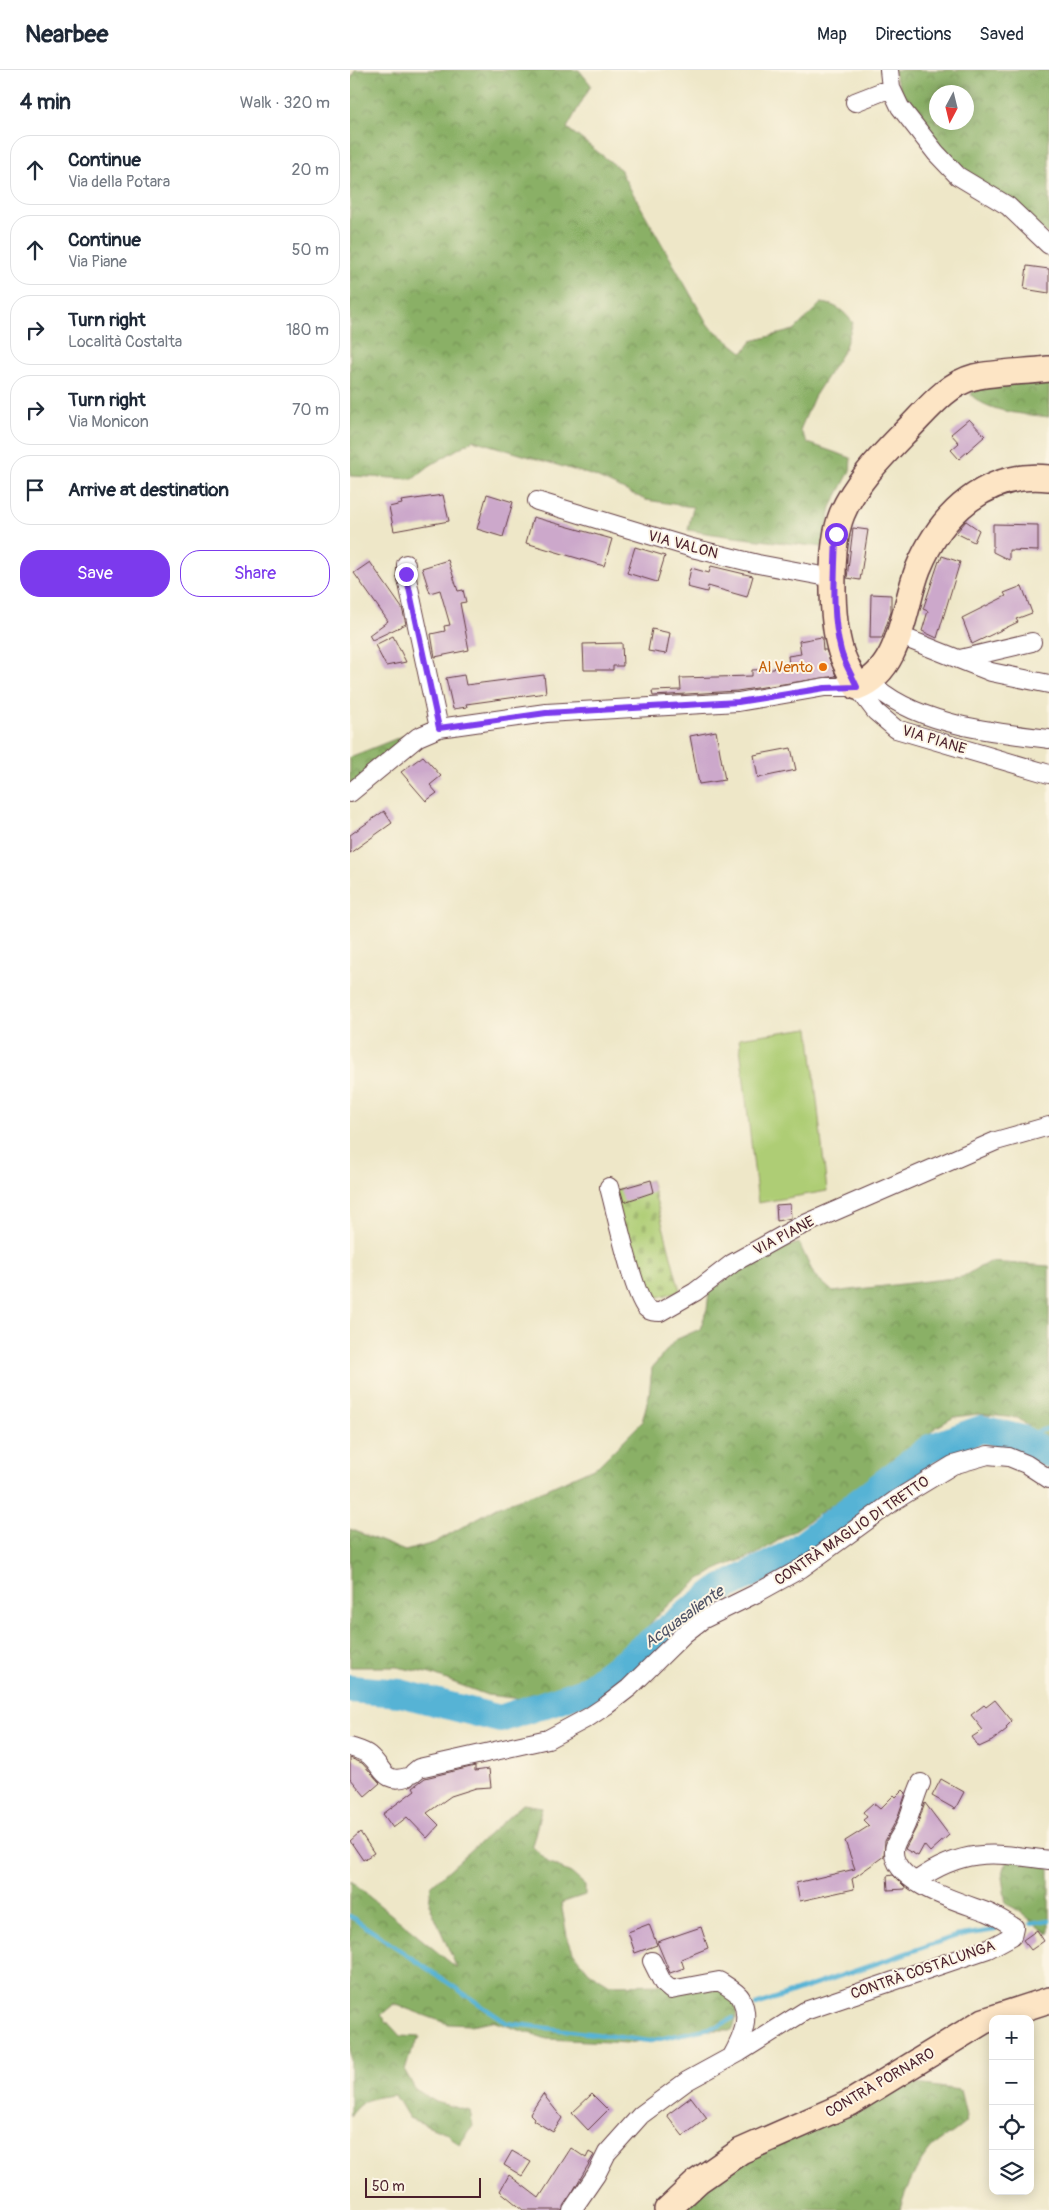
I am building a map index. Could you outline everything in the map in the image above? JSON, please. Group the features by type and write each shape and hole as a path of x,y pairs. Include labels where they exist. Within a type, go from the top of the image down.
{"street":[{"path":"889,70 891,88 900,107 936,153 958,176 1008,206 1049,245"},
{"path":"855,102 891,88"},
{"name":"VIA PIANE","path":"1049,369 973,377 938,398 874,464 851,497 842,514 836,534 833,578 836,627 842,654 863,684 876,712 896,729 1049,774"},
{"path":"350,793 418,737 439,728 546,713 738,702 819,688 863,684 881,669 892,650 918,568 932,542 958,509 972,496 991,484 1034,476 1049,478"},
{"name":"VIA VALON","path":"536,501 683,546 758,564 833,578"},
{"path":"406,564 406,574 439,728"},
{"path":"898,635 991,672 1049,684"},
{"path":"960,659 1032,642"},
{"name":"VIA PIANE","path":"863,684 915,710 957,724 1002,733 1049,739"},
{"name":"VIA PIANE","path":"609,1187 634,1279 646,1308 654,1312 660,1312 695,1292 733,1263 796,1228 996,1141 1049,1126"},
{"name":"CONTRÀ MAGLIO DI TRETTO","path":"350,1747 368,1753 388,1777 396,1780 410,1775 419,1768 548,1739 607,1706 629,1688 684,1634 702,1620 802,1568 897,1499 953,1464 988,1455 1009,1457 1026,1464 1049,1480"},
{"name":"CONTRÀ COSTALUNGA","path":"730,2058 805,2011 988,1950 1006,1941 1014,1933 1014,1927 1002,1919 939,1895 916,1881 898,1864 894,1850 921,1783"},
{"path":"916,1881 963,1856 996,1854 1049,1860"},
{"path":"572,2210 596,2175 607,2153 642,2115 688,2081 730,2058 743,2038 746,2018 741,1997 719,1981 671,1990 663,1983 652,1961"},
{"name":"CONTRÀ PORNARO","path":"667,2210 698,2181 741,2151 850,2103 984,2021 1049,2000"}],"green space":[{"path":"355,70 579,70 591,85 567,128 621,170 708,325 743,353 752,341 794,330 821,303 836,307 847,315 853,323 844,350 814,397 800,430 808,443 851,458 850,471 831,507 823,547 739,538 688,530 693,507 646,500 594,476 473,440 429,466 413,479 350,476 350,81"},
{"path":"893,70 1049,70 1049,234 1011,211 975,185 938,147 907,102"},
{"path":"1049,380 1049,417 997,409 988,406 971,395 975,388"},
{"path":"408,734 372,770 350,786 350,757"},
{"path":"809,1028 827,1191 758,1203 739,1038"},
{"path":"651,1180 680,1291 644,1301 612,1191"},
{"path":"799,1243 814,1275 833,1292 962,1277 989,1262 1049,1266 1049,1443 1018,1418 978,1414 954,1417 935,1428 918,1445 897,1461 792,1532 755,1555 722,1567 700,1579 661,1611 629,1649 589,1679 547,1698 522,1699 487,1695 431,1674 397,1667 350,1667 350,1529 405,1551 434,1543 497,1507 547,1489 598,1466 642,1422 649,1395 652,1368 675,1340 700,1329 707,1309 709,1292 752,1263"},
{"path":"523,1804 542,1807 532,1846 550,1864 571,1873 585,1885 585,1895 561,1903 567,1936 573,1952 589,1972 610,1985 715,1983 734,2003 737,2015 732,2030 708,2030 628,2043 547,2039 492,2021 470,2025 448,2024 394,2004 381,2015 400,2036 420,2037 411,2051 405,2071 415,2089 436,2102 470,2111 473,2126 459,2145 447,2133 409,2118 395,2095 364,2102 350,2116 350,1881 457,1968 429,1904 431,1886"},
{"path":"1009,1853 1049,1858 1049,1934 1018,1910 1006,1904 1002,1877"},
{"path":"895,2081 960,2090 966,2115 965,2123 936,2144 919,2165 909,2184 900,2210 675,2210 703,2185"}],"building":[{"path":"1027,266 1049,269 1049,293 1024,289"},
{"path":"969,419 985,436 959,459 951,450 959,443 951,434"},
{"path":"487,494 513,502 503,537 477,529"},
{"path":"443,495 449,521 394,531 389,507 402,504 401,501"},
{"path":"533,517 612,539 604,566 526,543"},
{"path":"966,521 979,530 974,542 956,533"},
{"path":"993,524 1038,525 1038,551 1009,550 1009,560 993,552"},
{"path":"853,528 868,530 860,580 847,578"},
{"path":"635,547 665,556 657,582 627,573"},
{"path":"942,556 960,562 937,638 922,631 928,611 923,609"},
{"path":"448,560 458,591 463,590 466,602 460,603 469,650 435,657 431,634 445,631 444,626 450,625 440,590 430,593 422,568"},
{"path":"370,562 402,608 406,624 372,640 369,635 388,621 354,573"},
{"path":"711,566 753,576 747,597 708,586 707,592 687,587 691,568 709,573"},
{"path":"1022,586 1032,613 1016,619 1018,622 972,644 962,618 1006,596 1004,593"},
{"path":"871,594 891,595 891,612 882,638 870,638"},
{"path":"652,629 670,633 666,654 648,651"},
{"path":"393,636 406,662 386,666 375,645"},
{"path":"822,637 823,650 826,650 836,676 737,691 653,696 652,691 681,690 680,678 752,676 752,670 774,669 775,666 789,664 788,656 801,654 799,641"},
{"path":"622,643 623,666 613,666 613,670 584,670 583,644"},
{"path":"464,675 466,685 544,675 546,693 466,704 467,707 453,709 446,678"},
{"path":"716,731 725,780 699,784 690,736"},
{"path":"791,748 796,770 758,778 754,755"},
{"path":"423,756 441,776 430,785 437,793 426,801 401,772"},
{"path":"384,811 392,823 350,853 350,835"},
{"path":"651,1180 654,1192 624,1202 620,1189"},
{"path":"790,1204 791,1218 777,1221 776,1205"},
{"path":"995,1700 1012,1721 1006,1727 1007,1729 992,1741 979,1747 972,1737 983,1730 971,1715 984,1705 986,1707"},
{"path":"350,1758 362,1763 380,1783 365,1796 350,1778"},
{"path":"475,1766 475,1771 489,1769 491,1787 476,1788 451,1796 427,1813 439,1825 427,1838 407,1817 393,1828 383,1814 415,1790 413,1787 425,1778"},
{"path":"941,1779 964,1792 955,1809 932,1796"},
{"path":"903,1790 906,1793 897,1819 885,1841 884,1856 852,1879 854,1889 800,1901 796,1883 855,1869 845,1841 869,1826 863,1820 867,1817 863,1812 873,1803 880,1809 894,1795 896,1797"},
{"path":"925,1803 949,1835 930,1852 924,1845 918,1856 905,1849 916,1828"},
{"path":"360,1832 374,1853 363,1860 350,1841"},
{"path":"893,1875 905,1889 888,1890 887,1876"},
{"path":"649,1924 657,1945 635,1953 628,1932"},
{"path":"701,1927 708,1948 681,1959 684,1968 670,1973 657,1942"},
{"path":"1037,1930 1044,1941 1031,1950 1023,1940"},
{"path":"543,2094 562,2118 553,2132 533,2120 534,2118 530,2114"},
{"path":"592,2094 608,2110 588,2130 572,2113"},
{"path":"691,2097 707,2118 683,2136 667,2115"},
{"path":"571,2148 586,2158 589,2152 594,2155 562,2210 523,2210 500,2191 509,2175 539,2198"},
{"path":"512,2151 531,2162 522,2176 504,2165"}],"waterway":[{"path":"1018,1438 1049,1428"},
{"name":"Acquasaliente","path":"350,1689 400,1693 500,1719 587,1690 717,1591 792,1553 930,1448 982,1429 1022,1439 1049,1454"},
{"path":"350,1916 507,2023 650,2041 719,2026 733,2018"},
{"path":"1031,1923 1049,1920"},
{"path":"756,2005 956,1936 995,1930"}],"place":[{"name":"Al Vento","path":"823,667"}],"route":[{"path":"406,574 439,728 546,713 738,702 838,686 857,687 842,654 836,627 833,578 836,534"}]}
